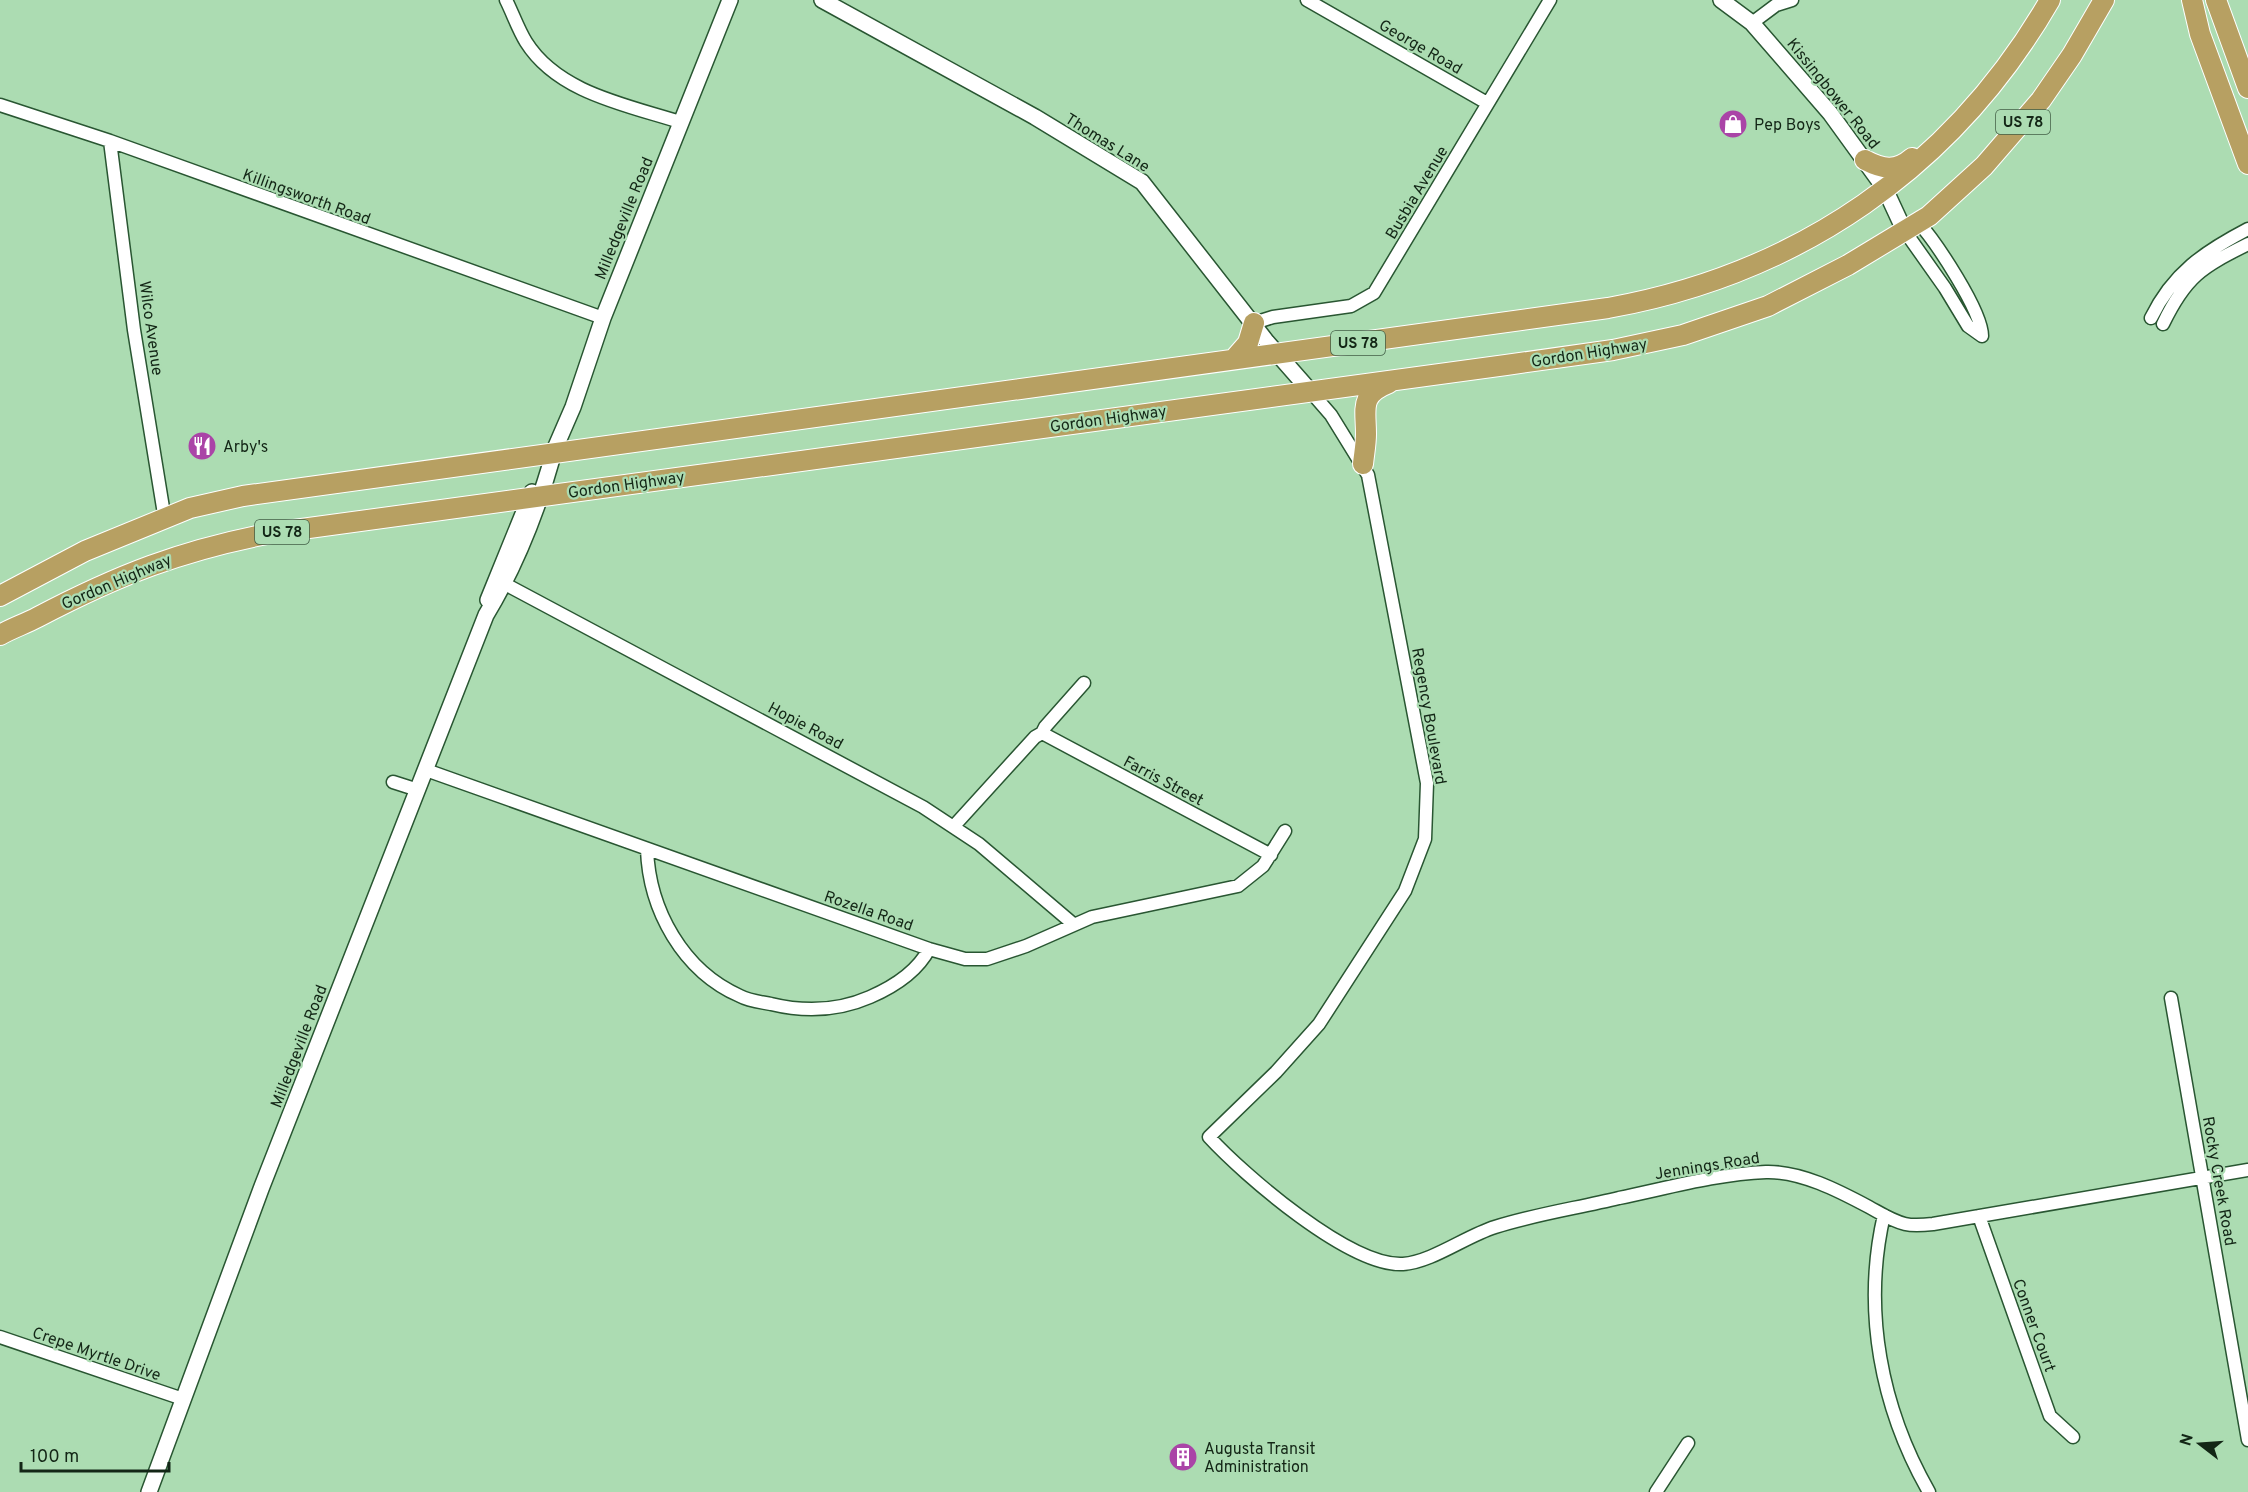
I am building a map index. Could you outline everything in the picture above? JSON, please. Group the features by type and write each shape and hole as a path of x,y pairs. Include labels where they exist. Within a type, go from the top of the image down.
{"highway":[{"name":"US 78","path":"0,596 86,551 190,508 243,496 1608,308 1694,288 1744,271 1809,239 1885,189 1926,156 1976,105 2020,48 2041,9 2050,0"},
{"path":"2192,0 2200,34 2248,164"},
{"path":"2216,0 2248,88"},
{"name":"Gordon Highway","path":"0,635 135,569 201,548 272,533 1613,350 1683,335 1734,319 1799,292 1911,226 1964,185 2015,132 2067,63 2103,3"},
{"path":"1865,160 1887,169 1901,165 1976,105"},
{"path":"1234,359 1248,343 1254,323"},
{"path":"1363,464 1366,402 1377,388 1399,380"}],"street":[{"path":"506,0 526,43 553,72 592,94 680,122"},
{"name":"Milledgeville Road","path":"486,615 488,594 555,452 603,318 730,0"},
{"name":"Thomas Lane","path":"822,0 1035,117 1142,182 1277,354 1311,392"},
{"name":"George Road","path":"1307,0 1487,103"},
{"name":"Busbia Avenue","path":"1254,323 1273,317 1351,306 1374,293 1550,0"},
{"name":"Kissingbower Road","path":"1721,0 1752,23 1824,106 1911,226 1968,326 1982,336 1980,319 1943,257 1911,226"},
{"path":"1752,23 1776,5 1792,0"},
{"name":"Killingsworth Road","path":"0,105 110,141 603,318"},
{"name":"Wilco Avenue","path":"110,141 134,330 165,520"},
{"path":"2151,318 2178,275 2205,254 2248,229"},
{"path":"2163,324 2188,280 2215,261 2248,244"},
{"name":"Regency Boulevard","path":"1209,1137 1276,1072 1319,1024 1405,891 1425,839 1427,783 1368,475 1331,415 1311,392"},
{"name":"Milledgeville Road","path":"149,1492 261,1189 486,615 505,584 535,496"},
{"name":"Hopie Road","path":"505,584 698,685 954,826 1072,923"},
{"path":"954,826 1035,737 1042,733 1084,683"},
{"name":"Farris Street","path":"1042,733 1271,855"},
{"name":"Rozella Road","path":"426,770 929,949 965,959 987,959 1026,946 1072,923 1238,886 1255,875 1271,855 1285,831"},
{"path":"393,782 418,790"},
{"path":"647,849 653,892 671,934 686,954 716,984 742,998 794,1009 836,1008 859,1002 891,987 915,968 929,949"},
{"name":"Rocky Creek Road","path":"2171,998 2248,1440"},
{"name":"Jennings Road","path":"1209,1137 1239,1169 1284,1204 1353,1250 1394,1263 1421,1261 1461,1240 1525,1218 1732,1175 1776,1172 1797,1176 1838,1191 1884,1215 1913,1225 1979,1216 2248,1170"},
{"path":"1884,1215 1878,1240 1874,1297 1881,1368 1900,1436 1929,1492"},
{"name":"Conner Court","path":"1979,1216 2050,1416 2073,1437"},
{"name":"Crepe Myrtle Drive","path":"0,1337 183,1399"},
{"path":"1656,1492 1688,1443"}],"place":[{"name":"Pep Boys","path":"1733,124"},
{"name":"Arby's","path":"202,446"},
{"name":"Augusta Transit Administration","path":"1183,1457"}]}
